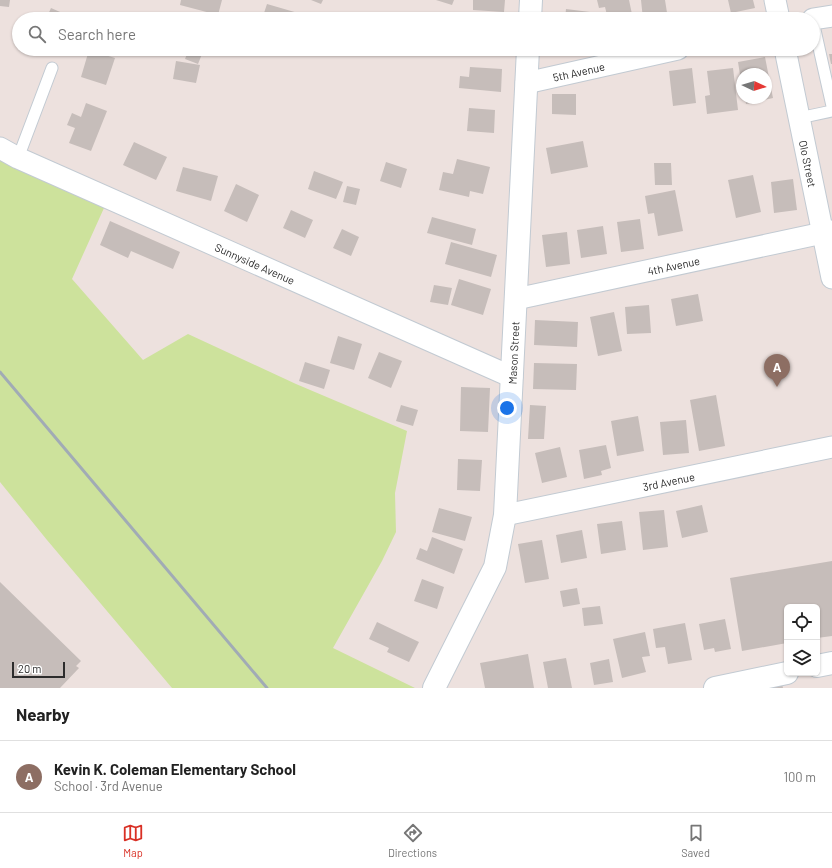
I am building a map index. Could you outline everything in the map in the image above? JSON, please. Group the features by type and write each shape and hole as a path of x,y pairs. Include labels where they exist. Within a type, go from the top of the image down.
{"street":[{"path":"530,12 531,0"},
{"path":"776,0 778,12"},
{"path":"820,19 832,16"},
{"name":"Mason Street","path":"434,688 495,567 505,515 528,56"},
{"name":"5th Avenue","path":"526,83 647,56"},
{"name":"Olo Street","path":"786,56 799,118 827,232 832,278"},
{"name":"Sunnyside Avenue","path":"0,148 18,158 512,376"},
{"name":"4th Avenue","path":"516,299 827,232"},
{"name":"3rd Avenue","path":"505,515 832,447"},
{"path":"820,665 832,663"},
{"path":"714,688 784,673"}],"lane":[{"path":"820,52 832,106"},
{"path":"18,158 52,68"},
{"path":"799,118 832,111"}],"green space":[{"path":"0,152 104,208 72,279 143,360 188,334 296,384 407,431 395,493 396,532 382,561 333,648 415,688 172,688 0,482"}],"building":[{"path":"0,0 10,0 9,7 0,6"},
{"path":"181,0 222,0 219,12 207,12 180,5"},
{"path":"311,0 323,0 321,4"},
{"path":"436,0 454,0 452,5"},
{"path":"473,0 505,0 504,12 473,10"},
{"path":"597,0 629,0 632,12 606,12 605,7 599,8"},
{"path":"641,0 665,0 667,12 642,12"},
{"path":"728,0 753,0 755,8 731,12"},
{"path":"267,4 295,12 264,12"},
{"path":"51,8 60,12 49,12"},
{"path":"566,9 590,12 566,12"},
{"path":"829,54 832,54 832,64 831,64"},
{"path":"87,56 108,56 115,58 106,85 81,77"},
{"path":"186,56 201,56 198,64 185,59"},
{"path":"765,57 767,68 739,68 738,62"},
{"path":"176,61 200,65 196,83 173,79"},
{"path":"470,67 502,69 501,92 459,88 460,76 469,77"},
{"path":"692,68 696,103 673,106 669,71"},
{"path":"733,68 736,104 737,104 738,110 707,114 705,96 710,95 707,71"},
{"path":"552,94 576,94 576,115 552,114"},
{"path":"86,103 107,111 91,151 69,143 75,128 67,125 72,113 81,117"},
{"path":"469,108 495,110 494,133 467,131"},
{"path":"583,141 588,167 551,174 546,148"},
{"path":"134,142 167,157 156,180 123,165"},
{"path":"457,159 490,167 483,194 470,191 469,197 439,190 443,172 453,174"},
{"path":"386,162 407,169 401,188 380,181"},
{"path":"654,163 671,163 672,185 655,185"},
{"path":"183,167 218,176 211,201 176,191"},
{"path":"314,171 343,182 336,199 308,189"},
{"path":"753,175 761,212 736,218 728,180"},
{"path":"793,179 797,210 774,213 771,182"},
{"path":"236,184 259,195 247,222 224,211"},
{"path":"347,186 360,189 356,205 343,202"},
{"path":"675,190 683,231 658,236 654,213 648,214 645,196"},
{"path":"291,210 313,220 305,238 283,228"},
{"path":"432,217 476,229 472,245 427,233"},
{"path":"640,219 644,249 621,252 617,222"},
{"path":"110,221 180,252 173,269 131,251 128,258 100,245"},
{"path":"603,226 607,254 581,258 577,230"},
{"path":"342,229 359,237 351,256 333,248"},
{"path":"567,232 570,264 546,267 542,235"},
{"path":"451,242 497,255 491,277 445,264"},
{"path":"459,279 491,289 483,315 451,305"},
{"path":"434,285 452,288 448,305 430,302"},
{"path":"698,294 703,321 676,326 671,299"},
{"path":"649,305 651,333 627,334 625,307"},
{"path":"614,312 622,351 598,356 590,317"},
{"path":"535,320 578,322 577,347 534,345"},
{"path":"338,336 362,344 354,370 330,363"},
{"path":"379,352 402,361 391,388 368,378"},
{"path":"305,362 330,370 324,389 299,381"},
{"path":"534,363 577,364 576,390 533,389"},
{"path":"461,387 490,388 488,432 460,431"},
{"path":"716,395 725,446 699,451 690,400"},
{"path":"401,405 418,410 413,426 396,421"},
{"path":"530,405 546,406 544,439 528,439"},
{"path":"638,416 644,451 617,456 611,421"},
{"path":"686,420 689,453 663,455 660,422"},
{"path":"606,445 611,468 601,471 602,475 584,479 579,450"},
{"path":"560,447 567,477 542,483 535,453"},
{"path":"458,459 482,460 480,491 457,490"},
{"path":"702,505 708,532 682,538 676,511"},
{"path":"439,508 472,517 465,541 432,532"},
{"path":"664,510 668,547 643,550 639,512"},
{"path":"622,521 626,550 601,554 597,524"},
{"path":"582,530 587,558 561,563 556,535"},
{"path":"432,537 463,549 454,574 416,559 420,548 427,551"},
{"path":"542,540 549,579 525,583 518,544"},
{"path":"832,561 832,636 820,638 820,604 784,604 784,644 742,651 730,578"},
{"path":"422,579 444,587 437,609 414,601"},
{"path":"0,582 81,661 76,666 79,668 60,688 0,688"},
{"path":"577,588 580,604 563,607 560,591"},
{"path":"600,606 603,624 584,626 582,608"},
{"path":"725,619 731,649 715,652 714,648 704,650 699,624"},
{"path":"377,622 419,642 409,662 387,652 389,648 369,639"},
{"path":"685,623 692,660 668,664 665,647 656,648 653,629"},
{"path":"645,632 650,656 642,657 646,672 622,678 613,639"},
{"path":"528,654 534,688 485,688 480,663"},
{"path":"566,658 572,688 548,688 543,662"},
{"path":"609,659 613,682 594,685 590,663"},
{"path":"782,684 783,688 767,688"}],"railway":[{"path":"0,372 267,688"}],"place":[{"name":"Kevin K. Coleman Elementary School","path":"777,387"}]}
